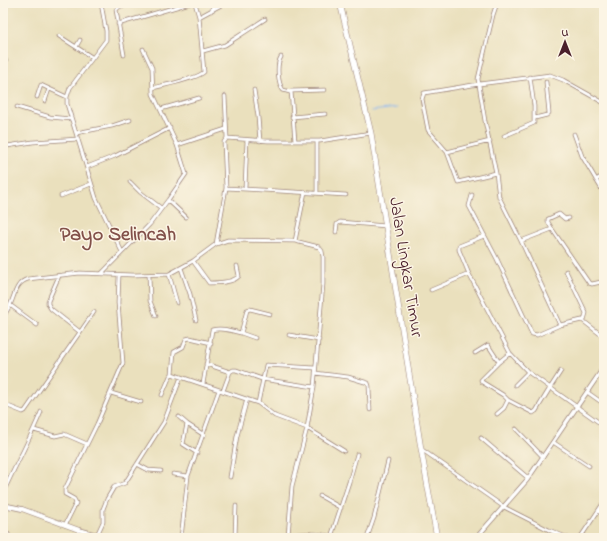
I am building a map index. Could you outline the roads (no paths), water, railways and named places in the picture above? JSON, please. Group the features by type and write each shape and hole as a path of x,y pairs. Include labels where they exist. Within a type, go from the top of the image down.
{"highway":[{"name":"Jalan Lingkar Timur","path":"340,3 371,133 421,449 437,538"},
{"path":"270,538 311,535 332,538"}],"main road":[{"path":"3,505 22,509 108,538"}],"street":[{"path":"101,3 106,31 106,40 70,88 67,97 71,119 91,184 102,213 122,252"},
{"path":"114,3 117,8 116,12 124,55"},
{"path":"117,8 130,3"},
{"path":"118,24 190,3"},
{"path":"153,88 202,74 204,69 199,17 195,3"},
{"path":"212,11 215,3"},
{"path":"199,17 225,3"},
{"path":"498,3 493,14 479,70 479,84 496,173 499,197 522,241 560,324"},
{"path":"202,51 225,46 264,19"},
{"path":"59,36 93,58"},
{"path":"76,47 80,40"},
{"path":"102,274 150,224 186,174 170,128 153,94 152,68 143,49"},
{"path":"3,57 6,61 3,65"},
{"path":"281,57 278,65 280,85 283,90 290,92 292,90 326,90"},
{"path":"496,173 458,182 447,152 428,130 422,99 424,93 550,75 563,80 604,103"},
{"path":"504,136 534,124 534,101 530,77"},
{"path":"535,118 549,114 546,82"},
{"path":"37,97 41,85 67,97"},
{"path":"46,101 49,89"},
{"path":"254,90 260,141"},
{"path":"290,92 295,141"},
{"path":"216,244 226,188 224,142 227,138 225,96"},
{"path":"161,110 199,98"},
{"path":"17,108 50,117 71,119"},
{"path":"292,117 325,114"},
{"path":"76,133 112,126 130,120"},
{"path":"87,167 114,156 170,128"},
{"path":"177,145 226,129"},
{"path":"227,138 260,141 318,141 371,133"},
{"path":"574,134 582,156 604,193"},
{"path":"3,152 7,146 33,142 78,139"},
{"path":"245,188 247,140"},
{"path":"317,193 318,141"},
{"path":"447,152 490,141"},
{"path":"596,180 604,175"},
{"path":"130,182 140,192 161,208"},
{"path":"60,196 91,184"},
{"path":"226,188 346,195"},
{"path":"295,241 304,192"},
{"path":"472,195 469,206 496,258 532,334 537,335 560,324 584,320 604,337"},
{"path":"168,200 186,217"},
{"path":"570,218 565,219 559,214 548,219 548,222 589,282 592,284 601,282 604,286"},
{"path":"336,232 337,224 340,222 386,226"},
{"path":"522,241 552,229"},
{"path":"484,236 459,246 458,248 469,274 510,353 528,372 604,426"},
{"path":"3,317 21,282 28,279 80,273 149,275 168,274 193,260 216,244 232,240 295,241 317,246 322,251 323,284 319,340 308,428 292,486 288,536"},
{"path":"193,260 209,283 230,281 238,278 237,266"},
{"path":"180,268 190,294 196,320"},
{"path":"566,271 586,313 584,320"},
{"path":"66,525 76,502 74,499 65,494 65,489 111,393 123,363 118,303 119,274"},
{"path":"168,274 177,304"},
{"path":"431,290 469,274"},
{"path":"149,275 150,301 156,316"},
{"path":"59,276 48,304 51,309 80,332"},
{"path":"10,304 37,325"},
{"path":"241,334 248,310 250,309 270,314"},
{"path":"3,404 23,412 25,411 94,312"},
{"path":"203,384 213,329 228,330 254,338"},
{"path":"289,335 319,340"},
{"path":"162,395 172,374 174,352 183,347 186,339 190,338 211,343"},
{"path":"475,353 488,345 498,362"},
{"path":"510,353 498,362 482,380 482,382 503,395 508,400 534,413 561,371"},
{"path":"206,364 230,372 236,370 262,379 314,387"},
{"path":"258,403 265,366 315,368"},
{"path":"478,537 528,478 604,367"},
{"path":"181,538 188,476 221,391 230,372"},
{"path":"515,385 528,372"},
{"path":"315,373 348,377 368,383 370,410"},
{"path":"172,374 258,403 279,418 308,428 344,451"},
{"path":"97,535 103,522 103,509 107,499 114,488 124,483 164,422 181,376"},
{"path":"587,392 604,404"},
{"path":"111,393 141,402"},
{"path":"230,477 237,436 247,399"},
{"path":"497,414 504,408 508,400"},
{"path":"3,493 27,441 34,430 41,412"},
{"path":"179,416 187,424 204,435"},
{"path":"187,424 182,443 197,453"},
{"path":"516,429 543,457"},
{"path":"34,430 55,436 64,434 87,444"},
{"path":"481,438 528,478"},
{"path":"553,442 589,466"},
{"path":"421,449 504,507 548,530 568,538"},
{"path":"332,538 357,454"},
{"path":"367,538 374,518 388,461"},
{"path":"137,464 148,470 161,471"},
{"path":"173,474 188,476"},
{"path":"320,496 341,508"},
{"path":"580,538 604,502"},
{"path":"235,538 236,506"},
{"path":"598,511 604,515"}],"waterway":[{"path":"598,3 604,18"},
{"path":"371,111 397,108"}],"district":[{"name":"Payo Selincah","path":"118,233"}]}
